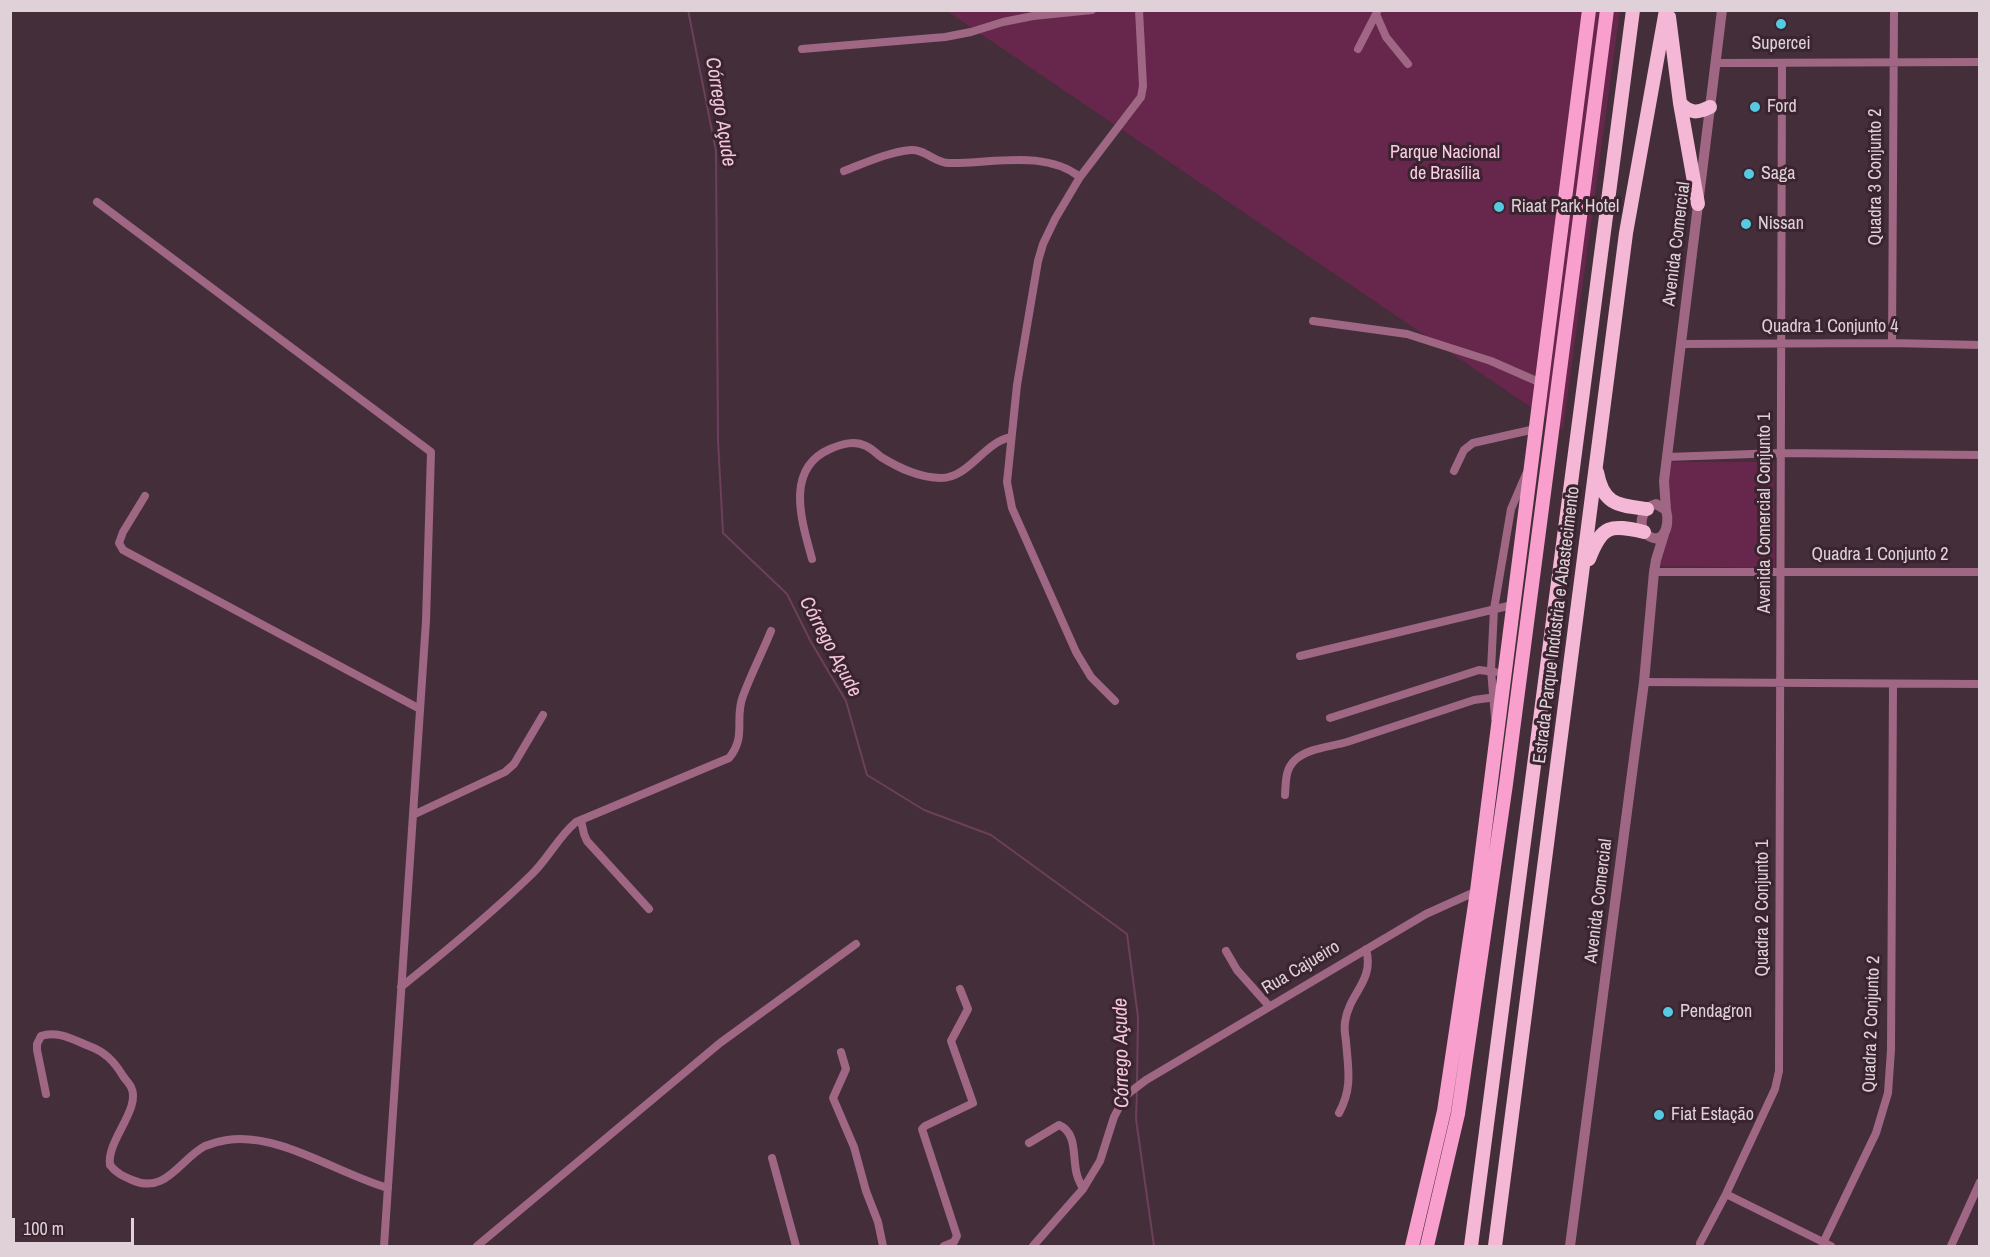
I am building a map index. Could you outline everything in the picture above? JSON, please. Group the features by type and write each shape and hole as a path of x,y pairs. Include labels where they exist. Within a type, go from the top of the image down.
{"highway":[{"name":"Estrada Parque Indústria e Abastecimento","path":"1471,1246 1633,10"},
{"name":"Estrada Parque Indústria e Abastecimento","path":"1495,1246 1626,233 1667,10"},
{"path":"1667,10 1680,103 1698,204"},
{"path":"1680,103 1691,111 1698,112 1710,107"},
{"path":"1612,172 1617,181 1622,183 1632,182 1637,177"},
{"path":"1596,464 1600,487 1612,501 1623,507 1648,507"},
{"path":"1581,579 1594,545 1602,532 1613,528 1626,528 1646,534"}],"main road":[{"path":"1412,1246 1444,1111 1477,891 1497,729 1497,673 1512,605 1589,10"},
{"path":"1428,1245 1458,1114 1504,796 1607,10"}],"street":[{"path":"802,49 945,37 1033,16 1092,10"},
{"path":"1115,701 1091,677 1076,652 1012,508 1007,482 1017,385 1038,261 1055,219 1080,177 1142,97 1143,67 1139,10"},
{"name":"Avenida Comercial","path":"1666,510 1664,481 1722,10"},
{"name":"Quadra 3 Conjunto 2","path":"1892,344 1894,10"},
{"path":"1358,49 1377,12"},
{"path":"1377,12 1386,37 1408,64"},
{"path":"1716,63 1980,62"},
{"name":"Avenida Comercial Conjunto 1","path":"1780,683 1782,63"},
{"path":"844,171 886,156 919,150 947,163 999,160 1060,165 1080,177"},
{"path":"97,202 431,452 426,621 384,1246"},
{"path":"1313,321 1407,334 1491,361 1541,383"},
{"name":"Quadra 1 Conjunto 4","path":"1681,344 1980,345"},
{"path":"1454,471 1464,450 1473,443 1535,429"},
{"path":"812,559 799,502 806,469 825,451 852,442 867,446 894,464 915,474 943,478 962,471 990,446 1002,438 1011,437"},
{"path":"1667,457 1781,453 1980,455"},
{"path":"1330,718 1479,670 1497,673 1494,609 1511,509 1531,463"},
{"name":"Avenida Comercial","path":"1648,507 1664,481"},
{"path":"145,496 123,532 119,543 123,550 420,709"},
{"path":"1656,504 1666,510 1668,522 1664,534 1660,537 1646,534 1641,522 1648,507 1656,504"},
{"name":"Avenida Comercial","path":"1646,534 1656,560"},
{"name":"Avenida Comercial","path":"1570,1246 1644,682 1654,572 1664,534"},
{"name":"Quadra 1 Conjunto 2","path":"1654,572 1980,572"},
{"path":"1300,656 1512,605"},
{"path":"401,987 459,941 534,873 567,830 581,820 729,758 736,750 740,740 742,698 771,631"},
{"path":"1644,682 1980,684"},
{"name":"Quadra 2 Conjunto 1","path":"1700,1243 1726,1194 1775,1089 1779,1071 1780,683"},
{"name":"Quadra 2 Conjunto 2","path":"1726,1194 1827,1245 1876,1133 1888,1093 1891,1050 1893,684"},
{"path":"1285,795 1286,775 1290,766 1295,759 1308,752 1344,743 1474,700 1497,697"},
{"path":"413,815 506,772 514,764 543,715"},
{"path":"581,820 587,841 649,909"},
{"name":"Rua Cajueiro","path":"1083,1189 1100,1161 1114,1117 1125,1096 1146,1080 1446,903 1477,891"},
{"path":"477,1246 720,1043 856,944"},
{"path":"1339,1113 1348,1090 1345,1023 1351,1004 1365,979 1370,962 1366,949"},
{"path":"1226,951 1237,970 1269,1006"},
{"path":"944,1246 957,1240 922,1129 973,1103 951,1041 952,1035 968,1009 960,989"},
{"path":"46,1094 37,1050 41,1036 48,1033 58,1034 100,1050 112,1060 132,1088 133,1096 130,1109 110,1153 110,1165 121,1175 144,1185 153,1184 181,1168 204,1146 249,1138 286,1148 364,1181 388,1188"},
{"path":"842,1052 846,1069 833,1098 854,1147 866,1191 878,1222 883,1246"},
{"path":"1029,1143 1053,1127 1063,1126 1071,1136 1077,1174 1083,1189 1033,1246"},
{"path":"772,1158 796,1246"},
{"path":"1952,1246 1978,1193 1980,1182"}],"green space":[{"name":"Parque Nacional de Brasília","path":"947,11 1620,11 1563,429"},
{"path":"1670,462 1774,462 1775,568 1661,566"}],"waterway":[{"name":"Córrego Açude","path":"688,10 716,151 718,440 723,533 787,594 811,642 846,701 867,775 924,810 991,835 1127,934 1138,1017 1137,1085"},
{"name":"Córrego Açude","path":"1137,1090 1136,1119 1154,1246"}],"place":[{"name":"Supercei","path":"1781,24"},
{"name":"Ford","path":"1755,107"},
{"name":"Saga","path":"1749,174"},
{"name":"Riaat Park Hotel","path":"1499,207"},
{"name":"Nissan","path":"1746,224"},
{"name":"Pendagron","path":"1668,1012"},
{"name":"Fiat Estação","path":"1659,1115"}]}
